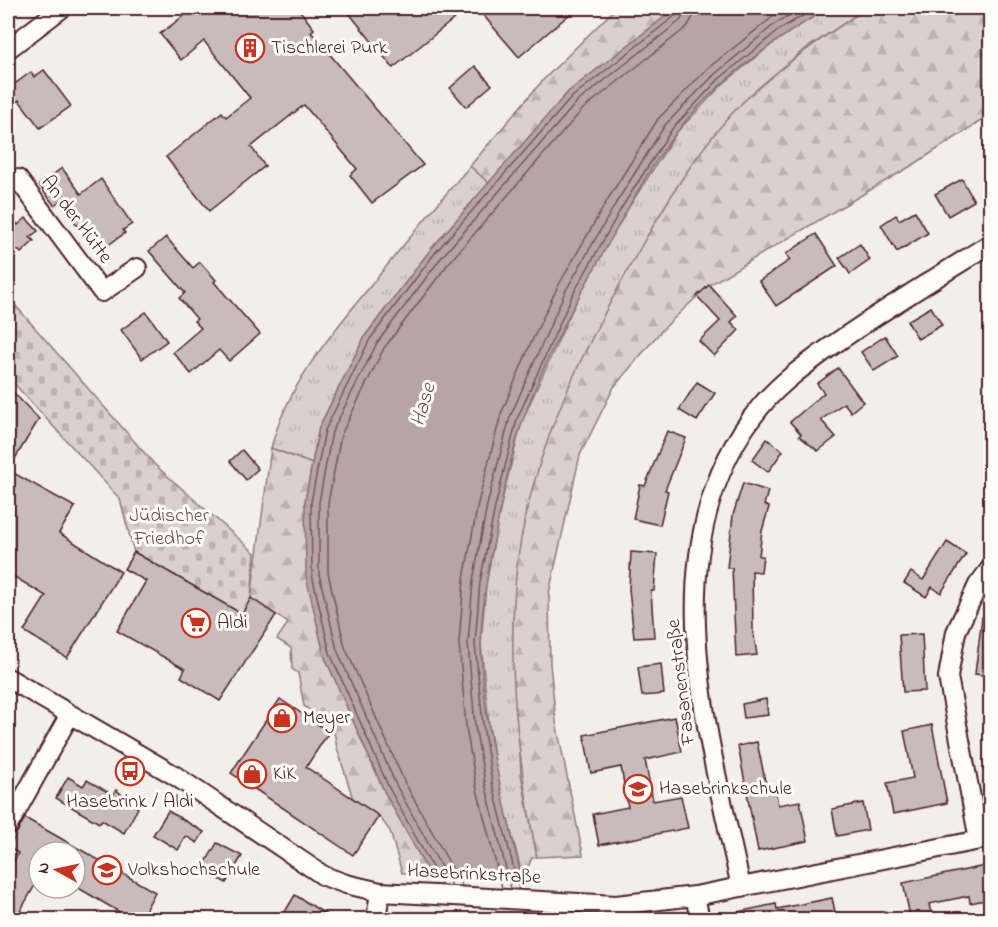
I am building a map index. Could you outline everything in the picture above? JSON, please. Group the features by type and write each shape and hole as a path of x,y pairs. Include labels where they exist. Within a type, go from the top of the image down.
{"street":[{"path":"8,49 62,8"},
{"name":"An der Hütte","path":"8,186 18,179 102,292 137,268"},
{"name":"Fasanenstraße","path":"741,887 702,695 696,619 700,545 708,502 718,473 734,443 762,405 800,369 856,329 990,244"},
{"path":"985,839 948,677 956,632 978,585 990,569"},
{"name":"Hasebrinkstraße","path":"8,678 69,716 174,775 324,876 381,892 616,905 695,896 985,839"},
{"path":"8,826 69,716"},
{"path":"376,920 381,892"},
{"path":"695,896 700,920"}],"green space":[{"path":"616,8 676,8 568,92 489,183 470,166 543,80"},
{"path":"828,8 867,8 801,52 742,103 526,509 513,620 521,774 537,857 532,858 523,878 498,781 489,725 481,644 486,584 500,508 522,421 577,299 627,210 677,132 723,84 784,34"},
{"path":"867,8 990,8 990,115 916,163 709,285 661,331 614,387 580,455 549,593 550,664 556,722 583,855 537,857 519,749 513,676 514,602 524,523 534,481 563,400 600,321 621,283 653,226 700,153 728,118 757,89 803,52"},
{"path":"470,166 489,183 431,249 365,336 319,427 312,464 271,448 287,404 324,344"},
{"name":"Jüdischer Friedhof","path":"8,297 155,465 255,553 251,598 242,614 134,552 120,499 8,377"},
{"path":"271,448 312,464 305,501 324,655 384,791 429,872 402,873 390,831 379,816 353,799 337,748 333,726 304,706 298,673 292,669 291,648 277,639 288,623 251,598"}],"water":[{"name":"Hase","path":"676,8 828,8 746,63 709,96 676,133 658,158 586,283 552,350 532,397 514,450 503,495 485,593 481,644 492,748 530,919 454,919 384,791 324,655 306,576 305,501 319,427 365,336 431,249 568,92"}],"pier":[{"path":"427,875 526,880 533,920 449,915"}],"building":[{"path":"194,8 298,8 314,29 311,32 423,165 372,203 350,175 357,169 304,105 251,147 265,166 209,211 166,157 222,112 226,117 250,98 204,41 181,60 160,34"},
{"path":"345,8 445,8 454,19 393,68"},
{"path":"492,8 577,8 519,57 483,15"},
{"path":"475,66 492,85 466,107 450,88"},
{"path":"44,70 71,106 40,128 19,100 8,109 8,89 31,72 34,77"},
{"path":"62,168 81,194 101,179 132,224 123,230 125,233 97,253 60,201 54,205 39,185"},
{"path":"962,179 974,201 948,216 935,194"},
{"path":"915,211 928,233 897,252 881,225 896,215 899,220"},
{"path":"26,218 38,231 30,237 34,241 21,253 18,250 14,253 8,246 8,228 15,221 18,225"},
{"path":"816,234 837,266 776,306 759,281 790,260 786,254"},
{"path":"166,237 193,268 200,262 216,280 214,282 260,334 229,361 219,350 191,374 173,352 201,328 194,321 197,319 179,298 185,293 149,251"},
{"path":"860,244 870,260 850,274 839,258"},
{"path":"709,285 737,316 731,322 739,330 714,356 699,341 720,321 697,296"},
{"path":"931,307 942,325 918,339 907,321"},
{"path":"146,312 167,341 142,359 121,330"},
{"path":"885,336 898,356 874,371 861,352"},
{"path":"838,368 863,402 851,412 844,403 821,420 836,437 818,451 799,436 801,434 790,422 824,393 817,384"},
{"path":"697,382 715,393 697,421 679,410"},
{"path":"8,387 39,419 8,470"},
{"path":"667,431 686,438 665,490 668,491 660,525 633,519 640,485 645,486"},
{"path":"767,439 783,451 768,472 752,460"},
{"path":"242,450 258,469 246,480 230,461"},
{"path":"8,470 75,507 59,533 121,572 67,658 24,631 46,596 8,573"},
{"path":"743,483 768,491 764,505 769,507 762,531 759,556 763,556 761,572 752,571 753,629 757,655 736,657 732,568 727,568 733,515"},
{"path":"947,542 966,554 941,593 932,587 926,597 904,583 911,572 923,580"},
{"name":"Aldi","path":"134,552 242,614 251,598 276,615 220,701 181,677 185,669 117,631 146,581 124,569"},
{"path":"631,552 657,554 654,591 651,591 654,637 634,638 629,589"},
{"path":"982,617 990,618 990,676 975,674"},
{"path":"922,634 925,691 903,692 899,635"},
{"path":"661,664 664,694 642,696 638,667"},
{"path":"280,699 329,732 306,767 379,816 353,855 231,773"},
{"path":"766,699 768,715 744,718 742,704"},
{"path":"675,717 682,752 645,760 653,801 681,796 688,828 599,845 593,814 628,807 621,767 591,773 584,735"},
{"path":"932,725 947,803 893,814 887,783 913,778 904,731"},
{"path":"757,742 767,789 775,788 778,805 800,801 808,841 758,851 738,746"},
{"path":"68,777 83,786 87,780 113,795 116,790 138,808 124,833 102,820 99,823 56,798"},
{"path":"863,803 868,830 837,836 832,809"},
{"path":"168,811 204,832 197,843 186,836 178,850 153,835"},
{"path":"25,818 64,840 27,840 27,899 15,920 8,920 8,872 18,853 9,847"},
{"path":"217,843 242,856 226,883 202,869"},
{"path":"87,853 155,892 140,920 133,920 87,893"},
{"path":"990,865 990,899 970,903 969,896 929,904 931,913 910,916 903,883"},
{"path":"295,895 335,920 280,920"},
{"path":"832,898 837,920 732,920 732,913 776,904 777,909"}],"place":[{"name":"Tischlerei Purk","path":"250,48"},
{"name":"Aldi","path":"196,623"},
{"name":"Meyer","path":"282,718"},
{"name":"Hasebrink / Aldi","path":"130,771"},
{"name":"KiK","path":"252,774"},
{"name":"Hasebrinkschule","path":"638,789"},
{"name":"Volkshochschule","path":"107,870"}]}
